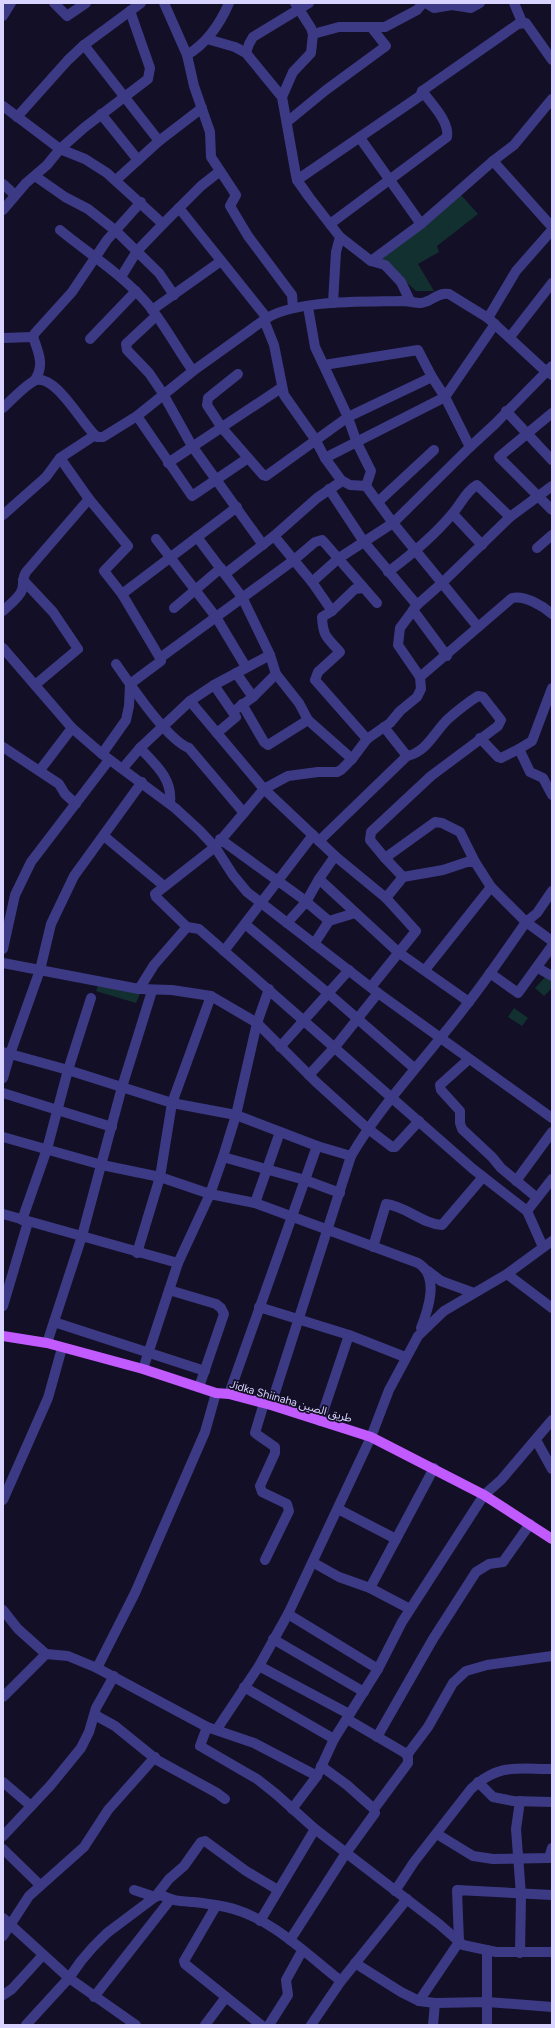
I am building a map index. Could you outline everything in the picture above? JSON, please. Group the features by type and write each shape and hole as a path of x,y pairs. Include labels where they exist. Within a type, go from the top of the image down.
{"main road":[{"name":"Jidka Shiinaha طريق الصين","path":"3,1336 47,1343 143,1369 216,1393 229,1394 268,1404 371,1437 484,1495 552,1538"}],"street":[{"path":"3,16 11,3"},
{"path":"54,3 67,16 86,3"},
{"path":"17,117 68,60 84,45 142,3"},
{"path":"164,3 187,55 194,86 210,132 211,158 236,195 230,206 248,236 292,295 293,308"},
{"path":"187,55 199,48 207,39 216,27 229,3"},
{"path":"246,53 248,44 253,37 297,6 309,3"},
{"path":"313,34 339,27 381,28 389,26 417,10 425,3 434,8 452,5 471,8 480,3"},
{"path":"514,3 522,22 526,23 552,60"},
{"path":"282,97 293,72 311,53 313,34 312,28 297,6"},
{"path":"3,210 15,195 60,149 101,114 148,79 150,68 142,39 130,11"},
{"path":"297,180 420,96 422,91 522,22"},
{"path":"287,122 326,90 386,46 371,27"},
{"path":"207,39 235,47 246,53 282,97 297,180 340,237 371,261 385,265 396,275 410,301"},
{"path":"84,45 123,97 159,141"},
{"path":"330,224 447,137 448,131 444,122 422,91"},
{"path":"371,261 421,224 493,161 514,145 552,99"},
{"path":"3,106 60,149 98,166 141,202 163,224"},
{"path":"116,180 159,141 202,108"},
{"path":"101,114 138,160"},
{"path":"360,138 421,224"},
{"path":"493,161 552,227"},
{"path":"120,277 137,251 201,186 220,171"},
{"path":"35,176 65,197 88,208 116,231 159,273 174,295"},
{"path":"3,184 15,195"},
{"path":"33,337 72,292 96,259 101,248 141,202"},
{"path":"180,208 266,319 274,345 281,388 284,395 315,439 325,458 342,481 350,485 366,486 393,523 478,627"},
{"path":"60,230 136,291 154,313 193,371"},
{"path":"325,458 446,397 491,321 516,271 552,230"},
{"path":"333,303 336,252 340,237"},
{"path":"221,261 174,295 154,313 126,344 127,350 149,373 164,396 192,446 263,545"},
{"path":"510,337 552,283"},
{"path":"90,339 136,291"},
{"path":"34,381 47,380 76,410 95,435 98,437 103,437 137,416 164,396 193,371 266,319 293,308 333,303 410,301 421,303 442,293 449,294 491,321 550,370 393,523 339,558 312,582"},
{"path":"308,307 312,338 318,356 324,365 348,417 357,443 371,471 366,486"},
{"path":"3,338 33,337"},
{"path":"3,408 40,374 40,353 33,337"},
{"path":"324,365 418,350 432,377 446,397 470,447"},
{"path":"238,374 208,398 207,405 222,428 263,475 266,476 315,439 348,417 432,377"},
{"path":"168,463 281,388"},
{"path":"506,412 552,460"},
{"path":"552,413 498,457 552,510"},
{"path":"137,416 192,496 248,458"},
{"path":"3,515 46,477 60,458 95,435"},
{"path":"379,502 434,450"},
{"path":"60,458 89,499 128,546 104,571 122,594 160,658"},
{"path":"174,608 223,571 263,545 330,489 342,481"},
{"path":"388,572 416,551 453,514 472,488 477,485 510,518"},
{"path":"543,1247 527,1211 483,1177 199,929 187,927 156,897 156,892 217,843 244,814 264,789 288,776 318,772 337,772 352,759 367,739 384,727 420,694 420,677 398,645 400,628 415,607 510,518 552,486"},
{"path":"330,489 364,542 415,607 447,656"},
{"path":"3,611 20,594 23,588 23,580 26,572 89,499"},
{"path":"122,594 236,508"},
{"path":"453,514 482,545"},
{"path":"274,536 312,582 332,611"},
{"path":"537,548 552,536"},
{"path":"197,537 242,597 270,655 276,674 299,703 308,720 352,759"},
{"path":"156,539 170,559 216,616 246,667"},
{"path":"130,684 161,661 160,658 294,560 315,542 322,540 377,603"},
{"path":"23,580 53,612 76,643 78,649 35,685"},
{"path":"364,588 355,589 332,611 322,617 323,629 326,638 340,652 318,672 315,680 367,739"},
{"path":"420,677 447,656 506,602 517,597 543,607 552,614"},
{"path":"3,648 72,728 106,757 170,803 199,830 217,843 277,880 329,921"},
{"path":"123,768 140,748 190,701 246,667 270,655"},
{"path":"116,664 164,727 178,742 189,748 244,814"},
{"path":"236,673 253,697"},
{"path":"233,712 253,697 276,674"},
{"path":"3,949 13,902 19,884 31,862 76,804 106,757 126,720 129,706 130,684"},
{"path":"214,686 236,717 217,733"},
{"path":"480,738 498,757 501,758 532,741 552,688"},
{"path":"224,951 277,880 316,838 407,756 413,755 424,747 447,720 469,702 481,695 501,720 498,726 480,738 432,776 369,835 370,840 403,877"},
{"path":"190,701 264,789 336,856 386,898 416,931 398,952 358,1019 309,1075"},
{"path":"242,704 264,742 268,744 308,720"},
{"path":"384,727 407,756"},
{"path":"40,770 72,728"},
{"path":"3,747 40,770 59,784 65,794 76,804"},
{"path":"140,748 162,771 170,789 170,803"},
{"path":"519,749 530,772 543,778 552,795"},
{"path":"3,1078 6,1053 40,970 48,931 55,914 74,876 142,782"},
{"path":"385,858 438,822 460,832 475,862 491,887 526,922 552,941"},
{"path":"104,836 164,886"},
{"path":"217,843 240,884 261,902 374,990 552,1118"},
{"path":"287,923 306,902 319,879 336,856"},
{"path":"386,898 403,877 443,870 467,862 475,862"},
{"path":"319,879 398,952 469,1002"},
{"path":"425,970 491,887"},
{"path":"265,1560 289,1511 287,1504 262,1492 260,1486 275,1453 275,1447 255,1433 268,1404 300,1320 327,1230 352,1156 367,1128 414,1068 469,1002 526,922 537,913 552,891"},
{"path":"314,944 329,921 355,913"},
{"path":"245,924 414,1068"},
{"path":"139,989 154,965 187,927"},
{"path":"490,973 518,993 538,968 552,946"},
{"path":"3,963 139,989 172,990 211,996 257,1023 309,1075 367,1128 394,1148 419,1121"},
{"path":"538,968 552,976"},
{"path":"280,1047 349,970"},
{"path":"143,1369 178,1263 210,1194 223,1157 236,1114 257,1023 269,989"},
{"path":"47,1343 82,1236 122,1086 152,990"},
{"path":"137,1253 160,1177 172,1103 211,996"},
{"path":"3,1306 6,1287 59,1110 68,1070 91,998"},
{"path":"6,1053 122,1086 172,1103 236,1114 317,1146 352,1156"},
{"path":"469,1059 440,1085 441,1090 460,1111 460,1123 462,1129 516,1181 536,1197"},
{"path":"3,1093 112,1126"},
{"path":"255,1203 280,1132"},
{"path":"516,1181 552,1132"},
{"path":"3,1137 102,1165 160,1177 210,1194 255,1203 418,1263 441,1281 474,1293"},
{"path":"229,1394 317,1146"},
{"path":"223,1157 305,1180 340,1193"},
{"path":"373,1247 386,1204 397,1207 431,1224 442,1225 483,1177"},
{"path":"527,1211 536,1197 552,1179"},
{"path":"3,1214 137,1253 178,1263"},
{"path":"418,1336 444,1311 507,1274 552,1241"},
{"path":"428,1271 430,1289 429,1302 418,1336 405,1357 380,1409 371,1437 314,1562 288,1614 259,1666 200,1746 257,1779 315,1829 407,1898 459,1942 472,1948 487,1950 520,1953 552,1952"},
{"path":"507,1274 552,1308"},
{"path":"169,1290 216,1304 224,1314 199,1387"},
{"path":"259,1307 349,1336 405,1357"},
{"path":"54,1322 148,1354 204,1370"},
{"path":"320,1420 349,1336"},
{"path":"3,1500 48,1398 62,1348"},
{"path":"97,1668 134,1593 205,1432 216,1393"},
{"path":"292,1809 317,1776 334,1739 378,1669 410,1609 484,1495 501,1480 552,1420"},
{"path":"536,1440 552,1469"},
{"path":"370,1588 434,1468"},
{"path":"338,1509 396,1539"},
{"path":"377,1737 433,1639 476,1572 489,1564 503,1562 530,1524"},
{"path":"314,1562 339,1577 370,1588 410,1609"},
{"path":"3,1610 18,1629 46,1654 68,1656 97,1668 212,1728 272,1752 317,1776"},
{"path":"288,1614 378,1669"},
{"path":"273,1639 364,1692"},
{"path":"3,1697 46,1654"},
{"path":"290,1940 346,1853 375,1813 374,1809 408,1763 407,1755 428,1727 453,1683 466,1671 487,1665 552,1656"},
{"path":"259,1666 348,1717 407,1755"},
{"path":"3,1836 58,1776 81,1748 95,1715 96,1708 114,1676"},
{"path":"244,1687 334,1739"},
{"path":"95,1715 115,1726 157,1760 217,1793 225,1799"},
{"path":"3,1936 11,1926 29,1896 84,1847 108,1810 155,1757"},
{"path":"321,1766 347,1785 374,1809"},
{"path":"395,1890 414,1862 478,1782 491,1773 503,1769 552,1769"},
{"path":"3,1782 31,1806"},
{"path":"478,1782 493,1797 520,1801 552,1802"},
{"path":"520,1801 516,1829 521,1895 520,1953"},
{"path":"260,1921 315,1829"},
{"path":"437,1834 474,1856 494,1859 549,1858 552,1848"},
{"path":"26,2025 69,1978 80,1961 93,1947 108,1933 155,1897 169,1879 184,1866 203,1841 246,1871 278,1890"},
{"path":"3,1849 40,1885"},
{"path":"134,1890 155,1897 161,1895 170,1900 194,1902 226,1908 260,1921 290,1940 340,1981"},
{"path":"419,2001 459,1942 457,1890 521,1895 552,1895"},
{"path":"311,2025 340,1981 407,1898"},
{"path":"94,1997 170,1900"},
{"path":"216,1906 184,1961 186,1965 261,2025"},
{"path":"3,1918 69,1978 123,2022 136,2025"},
{"path":"487,1950 487,2025"},
{"path":"269,2025 288,1995 286,1980 302,1951"},
{"path":"3,1995 16,1985 43,1955"},
{"path":"355,1963 401,1992 419,2001 435,2003 488,2002 552,2007"},
{"path":"205,2025 226,1997"},
{"path":"433,2025 435,2003"}],"green space":[{"path":"461,195 478,214 437,246 439,252 418,264 434,291 416,291 380,259"},
{"path":"547,975 552,980 552,988 544,996 535,988"},
{"path":"99,983 141,991 136,1003 96,991"},
{"path":"514,1008 528,1018 522,1026 508,1017"}]}
